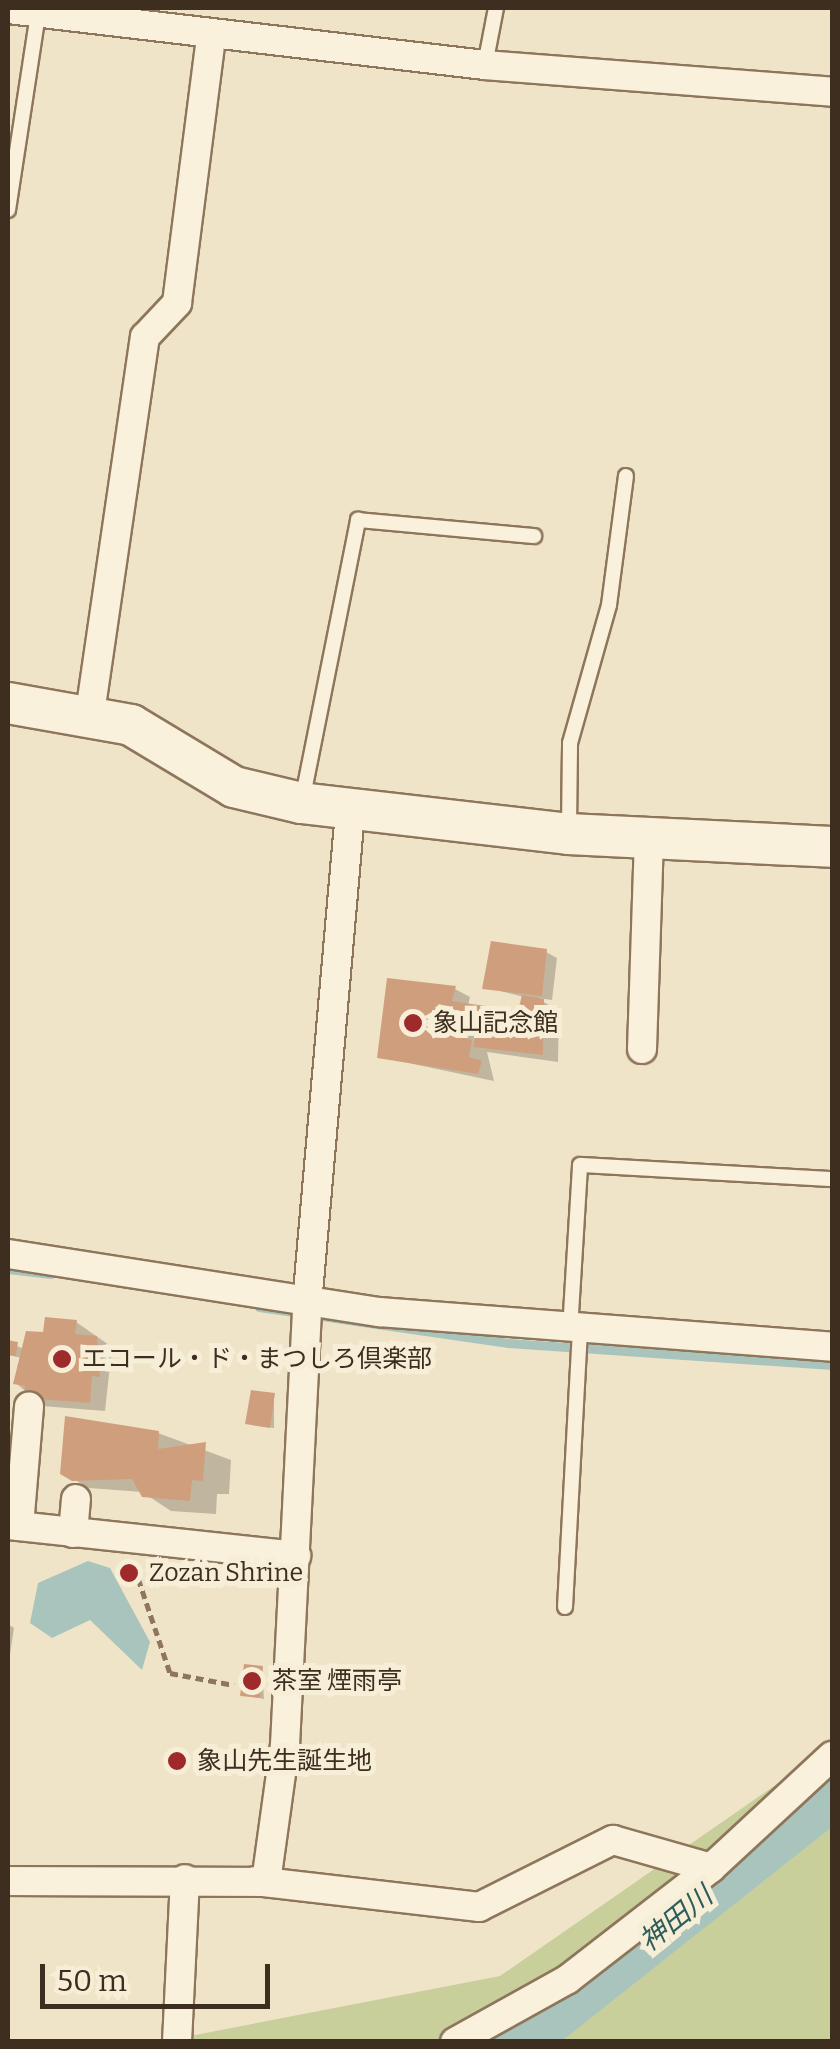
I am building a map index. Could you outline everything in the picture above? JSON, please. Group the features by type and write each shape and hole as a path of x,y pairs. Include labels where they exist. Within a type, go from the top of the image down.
{"street":[{"path":"8,9 211,38 485,65 832,92"},
{"path":"89,720 145,338 177,303 211,38"},
{"path":"8,703 132,725 234,787 301,804 568,834 832,846"},
{"path":"8,1881 266,1882 285,1746 306,1304 350,810"},
{"path":"642,1049 650,838"},
{"path":"8,1254 243,1284 306,1304 575,1330 832,1347"},
{"path":"30,1406 13,1526 296,1556"},
{"path":"73,1532 76,1499"},
{"path":"456,2042 568,1979 711,1868 832,1756"},
{"path":"254,1881 479,1907 613,1840 711,1868"},
{"path":"177,2042 185,1879"}],"lane":[{"path":"485,65 496,8"},
{"path":"8,210 38,13"},
{"path":"568,834 570,743 609,604 626,476"},
{"path":"301,804 358,520 534,536"},
{"path":"565,1607 580,1165 832,1180"}],"path":[{"path":"127,1539 170,1673 180,1682 234,1685"}],"green space":[{"path":"832,1746 832,2041 159,2042 500,1976"}],"water":[{"path":"88,1561 110,1568 150,1642 142,1670 90,1620 52,1638 30,1623 38,1583"}],"building":[{"path":"491,941 547,949 542,996 482,989"},
{"path":"387,978 456,986 452,1001 518,1011 522,995 544,999 543,1055 473,1047 479,1019 463,1015 456,1036 472,1040 469,1057 482,1061 478,1074 377,1058"},
{"name":"エコール・ド・まつしろ倶楽部","path":"45,1317 77,1320 75,1334 97,1336 100,1377 92,1376 90,1403 24,1398 25,1386 13,1384 26,1331 43,1332"},
{"path":"8,1340 18,1342 16,1356 8,1355"},
{"path":"251,1390 275,1393 270,1428 245,1424"},
{"path":"65,1416 159,1431 158,1449 206,1442 203,1481 192,1480 190,1501 142,1497 132,1479 72,1481 60,1474"},
{"name":"茶室 煙雨亭","path":"244,1664 263,1666 260,1698 240,1696"}],"waterway":[{"path":"8,1269 51,1274"},
{"path":"259,1307 508,1343 832,1365"},
{"name":"神田川","path":"515,2042 832,1791"}],"place":[{"name":"象山記念館","path":"413,1023"},
{"name":"エコール・ド・まつしろ倶楽部","path":"62,1359"},
{"name":"Zozan Shrine","path":"129,1573"},
{"name":"茶室 煙雨亭","path":"252,1681"},
{"name":"象山先生誕生地","path":"177,1761"}]}
